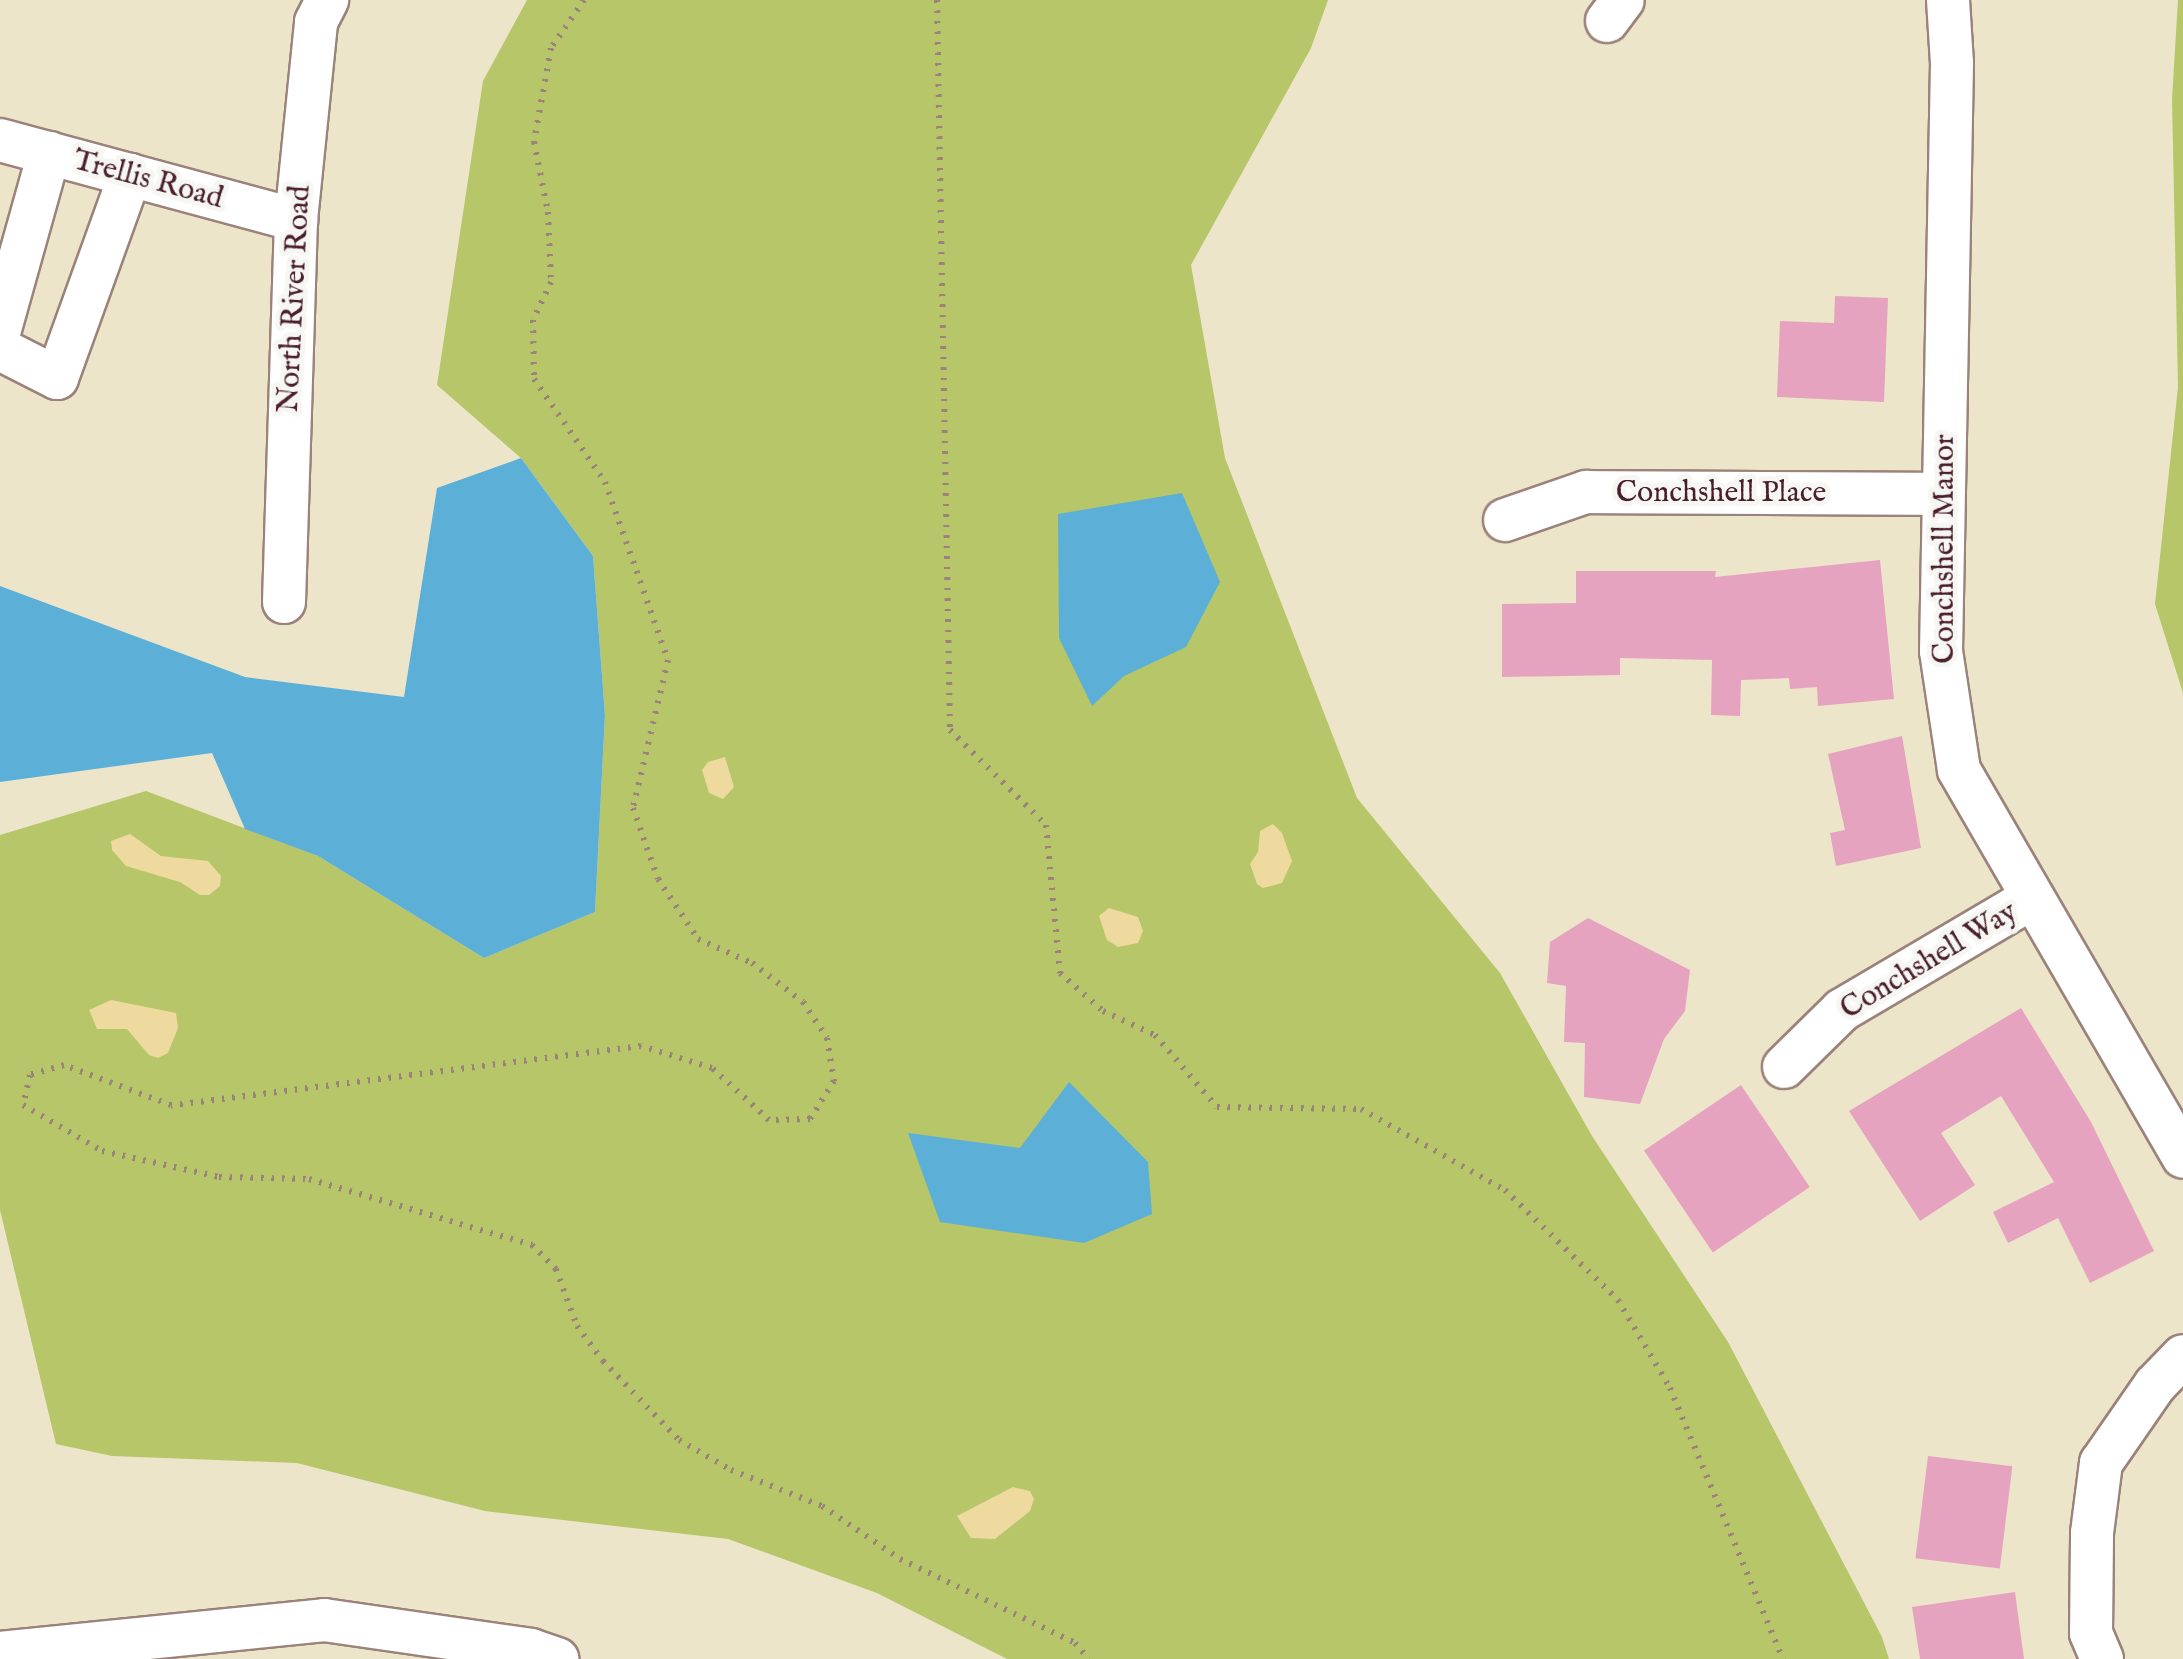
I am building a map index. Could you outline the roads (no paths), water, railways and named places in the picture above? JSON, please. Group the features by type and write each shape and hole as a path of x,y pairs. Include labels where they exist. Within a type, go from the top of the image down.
{"street":[{"name":"North River Road","path":"284,602 296,220 316,22 327,0"},
{"name":"Conchshell Manor","path":"1948,0 1952,83 1942,650 1959,770 2183,1157"},
{"name":"Trellis Road","path":"0,140 296,220"},
{"path":"0,329 49,154"},
{"path":"0,349 58,378 130,175"},
{"name":"Conchshell Place","path":"1505,520 1586,492 1942,494"},
{"name":"Conchshell Way","path":"1784,1067 1842,1010 2032,898"},
{"path":"2102,1659 2091,1632 2092,1534 2101,1462 2154,1384 2183,1356"},
{"path":"0,1653 324,1620 531,1650 557,1659"}],"water":[{"path":"521,458 593,556 605,715 595,912 484,958 318,856 245,829 212,753 0,782 0,586 245,677 404,697 437,488"},
{"path":"1182,493 1220,582 1186,647 1124,676 1092,706 1059,638 1058,514"},
{"path":"1069,1082 1148,1162 1152,1214 1084,1243 940,1222 908,1133 1020,1148"}]}
